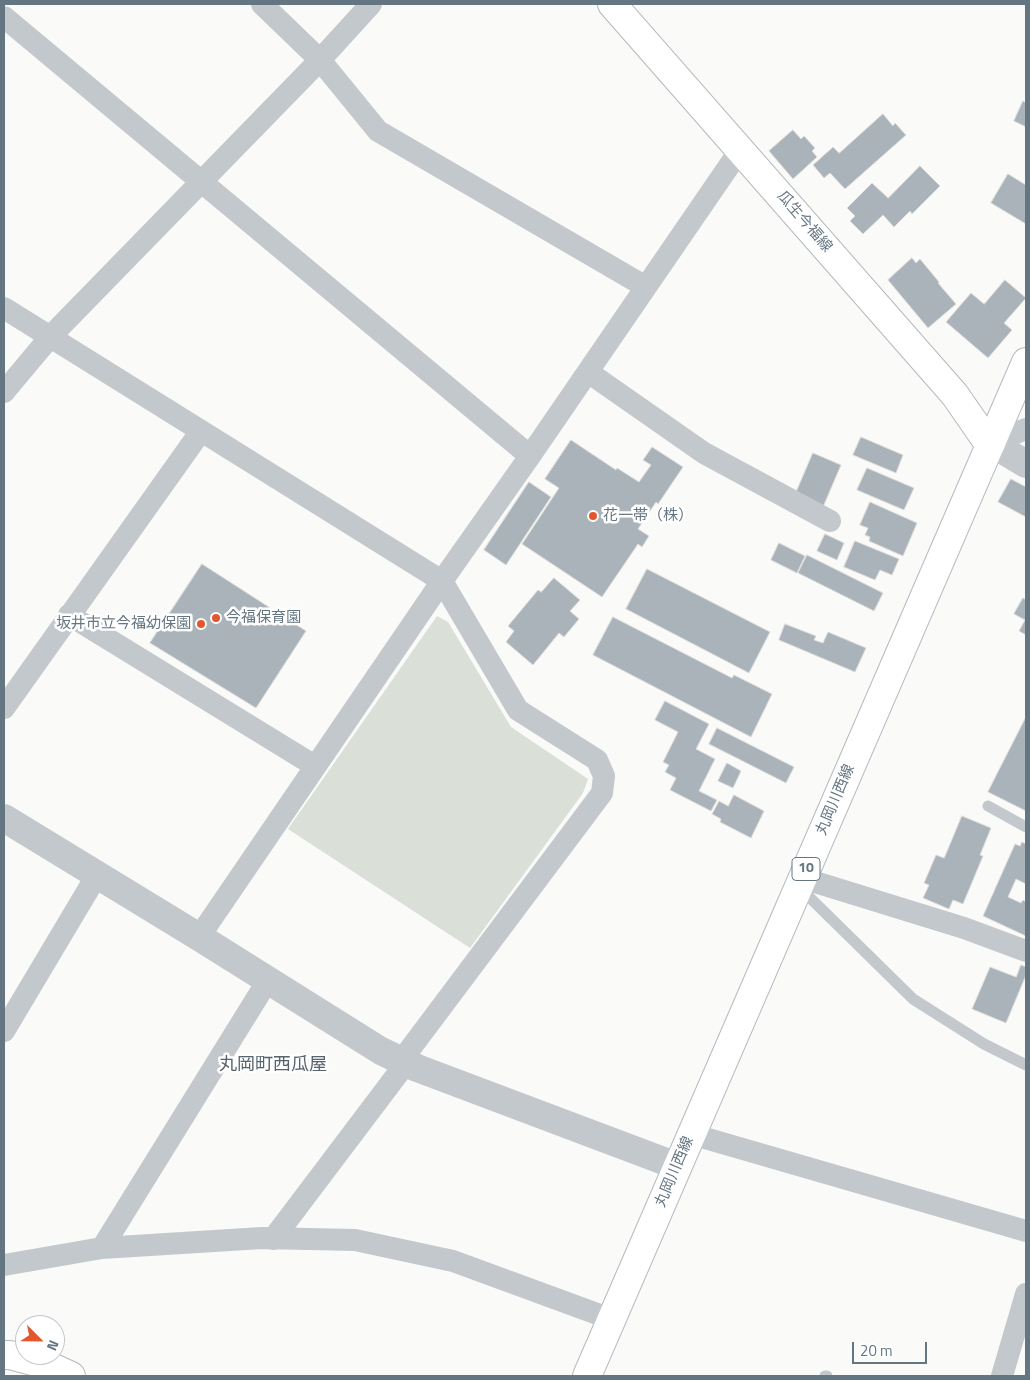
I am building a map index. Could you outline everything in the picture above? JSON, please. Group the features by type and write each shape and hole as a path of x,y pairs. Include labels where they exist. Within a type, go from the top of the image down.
{"main road":[{"name":"瓜生今福線","path":"612,4 955,395 984,438 991,444"},
{"name":"丸岡川西線","path":"587,1376 1026,362"},
{"path":"4,1355 47,1365 71,1376"}],"street":[{"path":"262,4 320,60 378,131 646,287"},
{"path":"4,392 50,337 320,60 371,4"},
{"path":"4,19 530,456"},
{"path":"199,937 740,150"},
{"path":"4,308 442,581 518,710 597,760 604,776 602,793 273,1239"},
{"path":"588,372 704,453 830,521"},
{"path":"991,444 1026,429"},
{"path":"4,708 201,431"},
{"path":"991,444 1026,464"},
{"path":"70,615 315,766"},
{"path":"4,818 381,1051 404,1062 677,1166"},
{"path":"4,1031 97,875"},
{"path":"801,882 964,928 1026,951"},
{"path":"102,1248 268,980"},
{"path":"691,1134 1026,1231"},
{"path":"4,1265 102,1248 273,1239 355,1240 454,1261 611,1319"},
{"path":"1002,1376 1026,1294"}],"lane":[{"path":"988,806 1026,827"},
{"path":"801,882 913,999 984,1044 1026,1065"}],"shaded area":[{"path":"437,616 448,622 511,727 588,779 583,793 470,948 288,829"}],"building":[{"path":"1023,101 1026,103 1026,127 1014,121"},
{"path":"883,114 893,126 895,123 906,135 845,189 830,173 824,178 813,165 833,147 839,153"},
{"path":"793,130 801,139 804,136 815,148 812,151 817,157 793,179 769,151"},
{"path":"920,166 940,186 912,214 910,211 894,227 883,215 863,234 850,221 855,216 847,208 872,183 888,198"},
{"path":"1008,174 1026,185 1026,224 991,203"},
{"path":"912,258 916,263 920,259 956,304 928,328 888,280"},
{"path":"1005,280 1026,298 1004,323 1012,330 988,358 946,322 971,293 984,304"},
{"path":"861,437 903,455 896,473 853,455"},
{"name":"花一帯（株）","path":"571,440 616,470 617,468 639,482 651,465 643,460 652,447 683,467 658,504 656,502 638,529 649,536 642,547 638,544 602,597 522,544 559,488 545,479"},
{"path":"813,453 841,465 823,507 795,495"},
{"path":"867,468 914,488 904,510 857,490"},
{"path":"1011,479 1026,487 1026,517 998,502"},
{"path":"529,482 551,497 506,565 484,550"},
{"path":"870,502 917,523 903,556 869,541 870,537 865,535 868,528 860,525"},
{"path":"825,534 844,543 837,560 817,551"},
{"path":"855,541 899,559 892,575 880,570 875,580 844,567"},
{"path":"779,543 805,556 797,573 771,560"},
{"path":"807,555 883,593 874,611 798,573"},
{"path":"202,564 306,631 256,708 150,643"},
{"path":"647,569 770,632 749,673 626,609"},
{"path":"554,578 580,600 570,611 579,619 564,637 559,633 533,665 506,642 514,631 508,626 538,590 541,592"},
{"path":"1023,598 1026,600 1026,635 1019,631 1025,620 1014,614"},
{"path":"613,617 732,678 734,675 772,694 751,737 593,655"},
{"path":"785,624 816,636 814,640 823,643 828,632 866,648 855,672 779,640"},
{"path":"665,701 709,724 696,749 715,759 699,791 717,800 711,811 670,790 676,778 665,772 669,765 663,762 678,732 655,720"},
{"path":"1026,717 1026,811 988,792"},
{"path":"717,728 794,767 786,783 709,744"},
{"path":"727,763 741,771 733,788 718,781"},
{"path":"734,795 764,811 751,838 720,822 721,819 712,814 719,801 728,806"},
{"path":"962,816 991,828 980,855 983,856 963,904 953,900 949,909 923,898 929,885 924,883 936,855 944,858"},
{"path":"1022,842 1026,844 1026,884 1016,879 1008,897 1021,903 1023,900 1026,902 1026,936 983,916 1015,844 1020,846"},
{"path":"1021,965 1026,967 1026,975 1006,1023 972,1009 990,967 1016,977"}],"place":[{"name":"花一帯（株）","path":"593,516"},
{"name":"今福保育園","path":"216,618"},
{"name":"坂井市立今福幼保園","path":"201,624"}],"district":[{"name":"丸岡町西瓜屋","path":"273,1066"}]}
